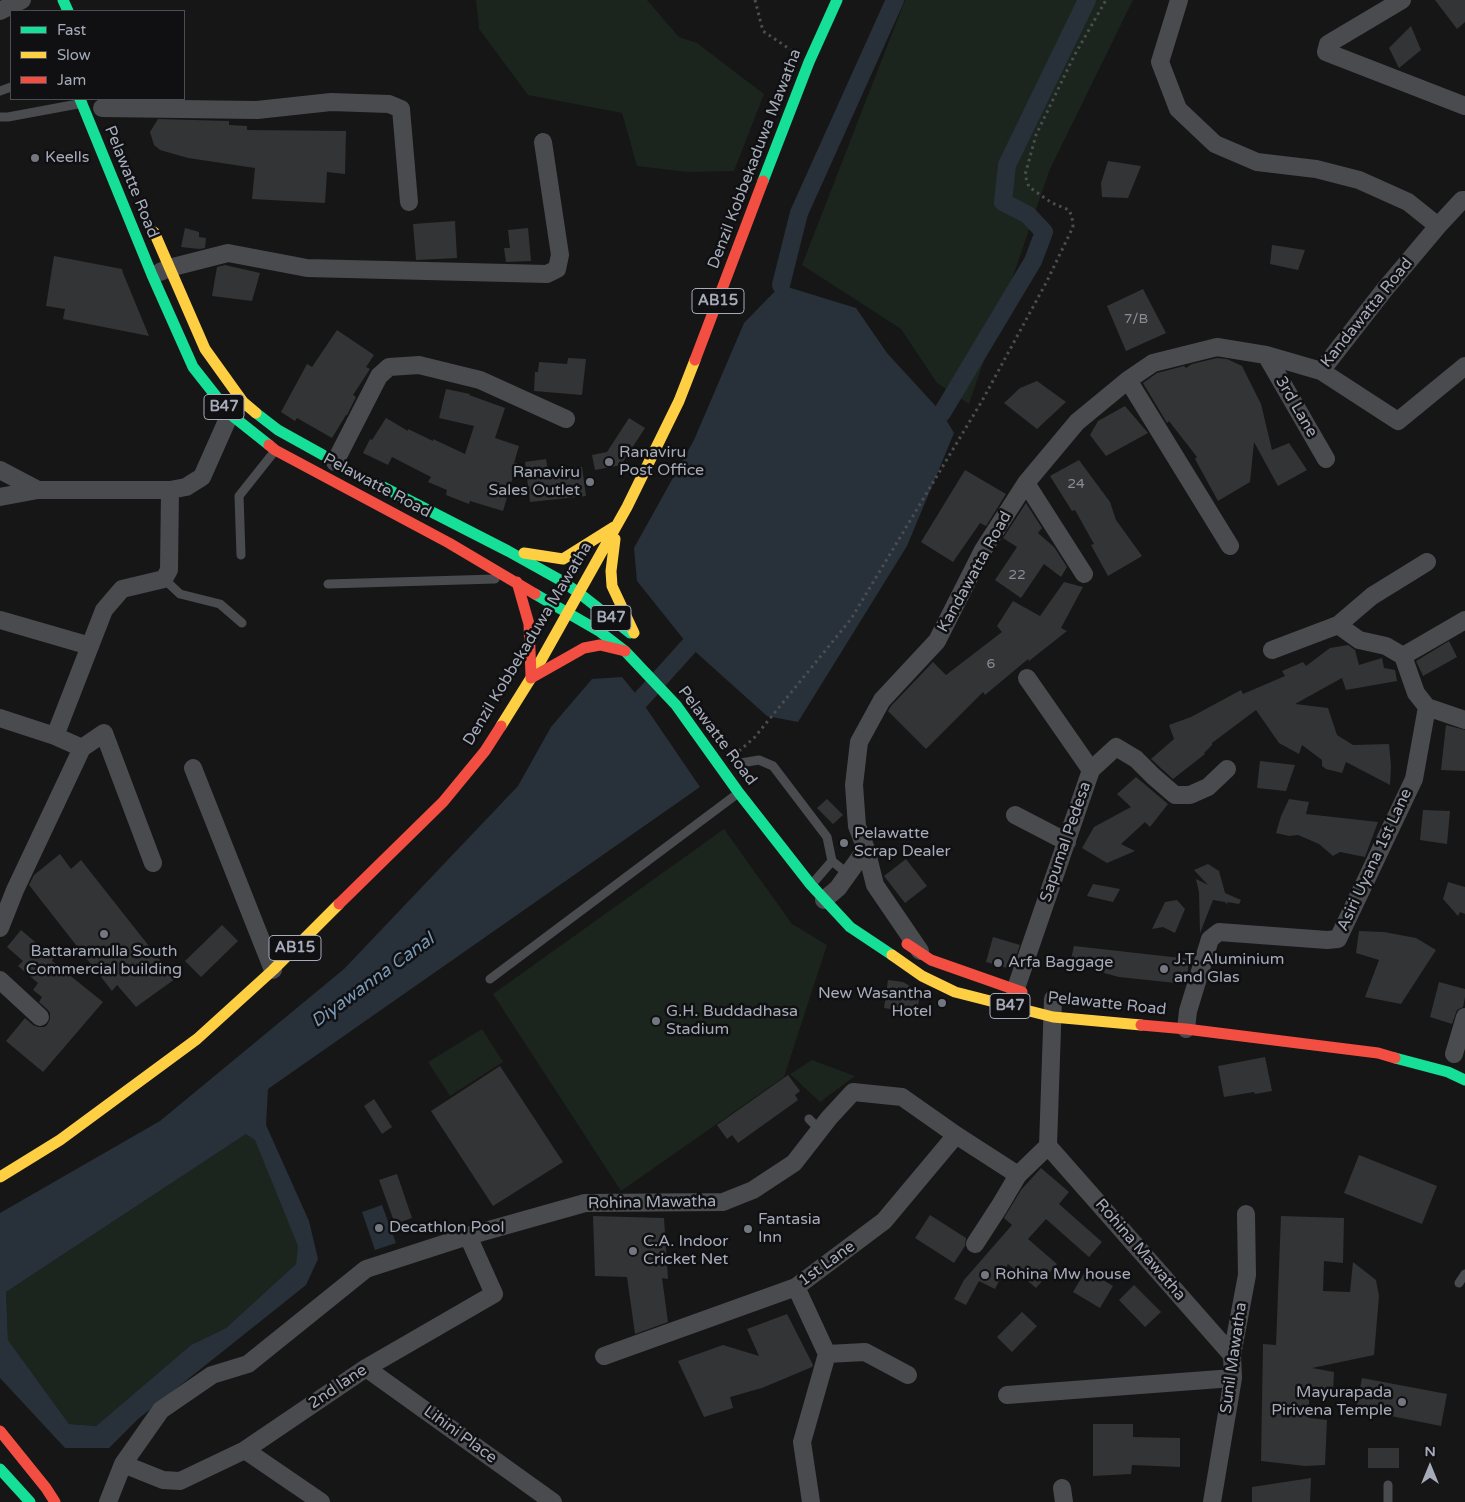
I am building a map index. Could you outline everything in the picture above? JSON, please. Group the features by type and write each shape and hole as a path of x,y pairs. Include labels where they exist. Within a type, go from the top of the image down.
{"main road":[{"name":"Denzil Kobbekaduwa Mawatha","path":"0,1176 60,1140 197,1039 273,970 443,802 485,751 531,678 580,593 617,525 679,401 809,62 837,0"},
{"name":"Pelawatte Road","path":"81,101 152,275 193,367 230,414 275,450 514,580 599,631 627,653 676,705 739,793 811,885 835,894"},
{"name":"Pelawatte Road","path":"151,223 205,349 243,402 278,430 339,464"},
{"name":"Pelawatte Road","path":"369,480 508,551 580,593 640,641 612,586 611,571 617,525"},
{"path":"508,551 563,559 617,525"},
{"path":"514,580 529,624 531,678 584,648 600,645 627,653"},
{"name":"Pelawatte Road","path":"821,869 835,894 850,928 922,976 955,992 1053,1017 1186,1029 1378,1053 1448,1072 1465,1080"},
{"name":"Pelawatte Road","path":"899,939 932,960 1015,991 1048,997"},
{"path":"0,1431 55,1502"},
{"path":"0,1470 30,1502"}],"street":[{"path":"0,11 22,0"},
{"path":"1179,0 1160,62 1178,109 1215,144 1257,162 1316,169 1360,180 1408,202 1438,226"},
{"path":"1402,0 1328,44 1326,52 1465,106"},
{"path":"103,108 257,110 331,102 389,104 401,109 409,202"},
{"path":"152,275 170,268 228,253 307,268 547,274 557,269 560,255 543,142"},
{"name":"Kandawatta Road","path":"923,955 875,885 866,849 857,826 854,785 859,742 882,700 937,641 984,550 1026,483 1077,422 1152,363 1217,348 1266,355 1321,372 1385,289 1438,226 1462,200 1465,200"},
{"name":"3rd Lane","path":"1266,355 1326,459"},
{"path":"339,464 379,376 390,367 419,365 480,380 566,419"},
{"path":"1321,372 1398,421 1465,366"},
{"path":"1128,380 1230,546"},
{"path":"0,496 38,490 170,490 186,487 202,477 230,414 243,402"},
{"path":"0,470 38,490"},
{"path":"1026,483 1084,574"},
{"path":"55,736 104,610 122,589 164,579 169,570 170,490"},
{"path":"1272,650 1338,625 1372,596 1427,562"},
{"path":"0,620 90,646"},
{"path":"1403,656 1465,620"},
{"path":"1338,625 1359,640 1386,646 1403,656 1416,694 1427,706 1465,720"},
{"path":"1027,678 1091,770"},
{"name":"Asiri Uyana 1st Lane","path":"1186,1029 1188,1011 1210,939 1219,932 1327,940 1338,939 1414,779 1427,706"},
{"path":"0,718 55,736 82,748"},
{"path":"0,928 14,890 82,748 104,733 153,863"},
{"name":"Sapumal Pedesa","path":"1015,991 1091,770 1116,747 1136,759 1175,795 1190,795 1208,787 1227,769"},
{"path":"193,768 273,970"},
{"path":"1015,815 1066,842"},
{"path":"835,894 866,849"},
{"path":"0,980 40,1017"},
{"path":"975,1244 1018,1174 1048,1146 1053,1017 1048,997"},
{"path":"1454,1055 1465,1017"},
{"name":"Rohina Mawatha","path":"108,1502 123,1464 161,1410 212,1374 248,1364 366,1269 468,1236 585,1203 723,1202 753,1190 794,1163 815,1124 853,1092 902,1097 956,1135 1018,1174"},
{"name":"1st Lane","path":"604,1356 796,1287 884,1221 956,1135"},
{"name":"Rohina Mawatha","path":"1048,1146 1232,1355"},
{"name":"Sunil Mawatha","path":"1212,1502 1233,1378 1232,1355 1247,1275 1246,1214"},
{"name":"2nd lane","path":"123,1464 164,1480 180,1481 245,1450 366,1368 494,1294 468,1236"},
{"path":"796,1287 827,1354 802,1442 810,1502"},
{"path":"827,1354 864,1352 908,1374"},
{"name":"Lihini Place","path":"366,1368 554,1502"},
{"path":"1007,1395 1233,1378"},
{"path":"245,1450 321,1502"}],"lane":[{"path":"0,117 8,117 81,101"},
{"path":"241,554 239,496 275,450"},
{"path":"164,579 180,594 220,604 242,623"},
{"path":"328,584 514,580"},
{"path":"741,763 759,760 773,766 827,837 832,861 848,874"},
{"path":"490,979 739,793"},
{"path":"811,885 821,869 832,861"},
{"path":"1459,1283 1465,1274"},
{"path":"1388,1485 1388,1502"}],"path":[{"path":"755,0 763,32 809,62"},
{"path":"741,763 754,738 851,619 982,401 1046,284 1072,227 1072,217 1069,210 1052,203 1029,187 1025,175 1036,135 1074,56 1106,0"}],"shaded area":[{"path":"476,0 647,0 679,37 697,43 764,94 734,171 687,172 637,166 622,113 528,95 479,29"},
{"path":"905,0 1133,0 1050,169 969,404 937,383 901,329 802,265"},
{"name":"G.H. Buddadhasa Stadium","path":"724,829 792,924 827,945 784,1077 621,1191 493,994"},
{"path":"482,1029 503,1062 450,1096 428,1062"},
{"path":"812,1060 855,1076 820,1102 790,1074"},
{"path":"246,1134 255,1139 299,1246 296,1264 226,1328 191,1345 96,1426 69,1424 8,1340 6,1292"}],"water":[{"path":"781,285 856,308 887,353 942,413 954,433 907,546 798,722 767,716 689,646 637,581 634,548 694,440 744,323"},
{"path":"622,677 640,699 700,787 268,1089 266,1125 309,1221 318,1259 306,1285 138,1419 109,1448 65,1448 0,1378 0,1213 160,1121 344,969 518,786 551,727 592,679","holes":["246,1134 255,1140 298,1246 296,1264 226,1328 191,1345 96,1426 69,1424 8,1340 6,1292"]},
{"name":"Decathlon Pool","path":"382,1205 396,1243 375,1250 362,1212"}],"building":[{"path":"1435,0 1465,0 1465,22 1457,29"},
{"path":"1411,26 1421,50 1399,68 1389,48"},
{"path":"158,119 229,121 229,125 247,126 247,130 346,131 345,174 327,172 325,203 252,199 255,168 188,158 160,150 154,145 150,132"},
{"path":"1108,161 1141,166 1128,198 1102,197 1101,183"},
{"path":"455,221 457,258 416,260 413,224"},
{"path":"185,228 199,232 199,237 206,238 205,248 181,247"},
{"path":"528,228 531,261 506,262 504,248 510,248 508,230"},
{"path":"1272,245 1305,250 1298,270 1270,264"},
{"path":"54,256 122,269 149,336 63,319 65,309 46,306"},
{"path":"225,265 260,273 252,301 212,296 217,267"},
{"path":"1143,289 1166,333 1126,351 1107,306"},
{"path":"337,330 374,355 366,367 370,369 353,395 356,397 347,415 332,438 297,418 295,421 281,412 307,364 312,367"},
{"path":"568,358 586,359 582,395 534,391 535,372 538,372 539,362 567,364"},
{"path":"1217,358 1227,359 1242,366 1261,404 1272,450 1289,443 1307,470 1278,486 1254,442 1250,482 1218,501 1195,459 1197,457 1169,421 1167,423 1143,383 1157,373 1184,366 1186,368 1192,364"},
{"path":"1037,381 1066,402 1037,429 1004,403 1020,388"},
{"path":"446,389 470,394 505,408 495,438 519,446 514,463 517,463 503,511 470,501 469,504 446,495 447,490 428,482 431,477 392,457 388,465 363,453 370,439 372,440 386,418 408,431 408,429 465,454 474,426 439,418"},
{"path":"1125,406 1148,433 1106,456 1090,435 1098,421"},
{"path":"629,418 645,428 621,465 595,470 592,455 607,452"},
{"path":"546,459 548,471 582,467 586,496 530,502 525,462"},
{"path":"1079,460 1110,502 1116,520 1142,556 1108,576 1091,545 1094,544 1075,510 1072,511 1050,476"},
{"path":"965,470 1006,494 986,526 980,523 953,562 921,542"},
{"path":"1026,503 1042,528 1038,533 1054,547 1067,567 1061,577 1044,564 1021,598 995,580 1017,547 1003,538"},
{"path":"1064,582 1083,587 1061,628 1067,631 1029,661 1028,659 985,695 983,692 926,749 888,711 933,662 946,675 1002,632 997,626 1013,601 1040,616"},
{"path":"1449,641 1457,657 1423,676 1416,661"},
{"path":"1348,645 1355,650 1359,665 1382,658 1384,668 1395,670 1397,681 1346,690 1342,678 1295,704 1328,708 1337,735 1353,745 1389,744 1390,785 1346,762 1342,773 1326,769 1322,766 1322,760 1302,745 1299,754 1279,743 1256,710 1212,743 1205,754 1173,779 1151,759 1174,739 1169,725 1191,717 1241,690 1243,694 1285,676 1282,671 1303,662 1306,666 1330,648"},
{"path":"1446,725 1465,730 1465,771 1441,770"},
{"path":"1260,761 1295,765 1286,791 1257,788"},
{"path":"1136,777 1168,804 1150,827 1145,822 1121,844 1135,851 1107,863 1082,848 1094,827 1131,807 1117,794"},
{"path":"827,799 843,815 833,824 817,808"},
{"path":"1289,799 1309,802 1306,814 1378,822 1365,857 1340,852 1333,856 1319,844 1298,835 1289,836 1276,833"},
{"path":"1423,810 1450,811 1447,844 1420,840"},
{"name":"Battaramulla South Commercial building","path":"60,854 71,869 81,860 175,979 136,1007 117,985 112,991 29,885 34,875"},
{"path":"906,859 927,886 905,903 884,876"},
{"path":"1208,864 1219,871 1225,893 1241,900 1239,904 1227,902 1228,905 1225,902 1213,900 1200,933 1199,892 1196,879 1208,885 1194,870"},
{"path":"1448,882 1465,887 1465,914 1460,912 1458,916 1443,899"},
{"path":"1093,884 1120,889 1113,902 1087,896"},
{"path":"1177,900 1185,909 1175,933 1163,927 1152,929 1165,902"},
{"path":"222,925 238,941 201,977 185,961"},
{"path":"21,930 54,958 52,961 103,1002 43,1072 6,1041 25,1018 38,1027 47,1025 50,1019 50,1013 39,1002 42,997 33,990 38,983 18,966 23,961 7,947"},
{"path":"1359,931 1384,932 1416,938 1436,950 1401,1004 1365,997 1379,960 1356,953"},
{"path":"993,937 1020,945 1011,969 986,962"},
{"path":"1074,946 1190,959 1185,984 1119,977 1104,973 1105,969 1070,963"},
{"path":"888,980 903,982 920,992 917,1013 884,1008"},
{"path":"1439,982 1465,989 1463,1007 1457,1010 1452,1024 1430,1017"},
{"path":"1265,1057 1272,1091 1224,1097 1218,1066"},
{"path":"500,1066 563,1162 493,1206 431,1111"},
{"path":"788,1075 800,1091 795,1095 798,1100 738,1143 732,1135 727,1139 717,1125"},
{"path":"374,1099 392,1127 382,1134 364,1106"},
{"path":"1359,1155 1437,1186 1422,1224 1344,1193"},
{"path":"1041,1168 1069,1192 1059,1204 1102,1242 1089,1257 1046,1219 1028,1239 1057,1264 1036,1288 1008,1264 995,1289 979,1281 966,1305 954,1299 964,1280 1012,1225 1004,1218 1021,1190"},
{"path":"397,1174 412,1218 395,1224 379,1180"},
{"path":"930,1215 966,1238 965,1246 954,1263 915,1238"},
{"path":"593,1216 664,1218 668,1279 662,1278 668,1322 635,1334 627,1277 595,1276"},
{"path":"1281,1216 1344,1218 1343,1263 1324,1261 1323,1291 1350,1292 1353,1262 1376,1280 1379,1296 1374,1355 1312,1368 1334,1372 1333,1391 1309,1390 1309,1418 1327,1420 1325,1465 1305,1466 1261,1461 1263,1344 1276,1345"},
{"path":"1086,1270 1113,1286 1100,1308 1073,1292"},
{"name":"Rohina Mw house","path":"1134,1285 1161,1312 1145,1327 1119,1300"},
{"name":"Rohina Mw house","path":"1022,1312 1037,1326 1012,1352 997,1337"},
{"path":"787,1314 813,1365 812,1367 762,1388 730,1397 733,1408 704,1417 678,1361 723,1345 759,1356 747,1329"},
{"name":"Mayurapada Pirivena Temple","path":"1362,1378 1447,1394 1441,1426 1356,1409"},
{"path":"1093,1424 1133,1424 1133,1437 1180,1438 1180,1467 1132,1465 1131,1474 1093,1476"},
{"path":"1368,1448 1399,1448 1399,1468 1368,1468"},
{"path":"1311,1478 1310,1502 1252,1502 1252,1487"}],"waterway":[{"path":"781,285 799,213 895,0"},
{"path":"942,413 1033,261 1044,232 1028,215 1003,202 1007,165 1087,0"},
{"name":"Diyawanna Canal","path":"626,716 689,646"}],"traffic: fast":[{"path":"63,0 68,10"},
{"path":"763,181 809,62 837,0"},
{"path":"80,100 152,275 193,367 230,414 269,445"},
{"path":"256,413 278,430 323,455"},
{"path":"381,486 560,580 630,633"},
{"path":"535,594 599,631 625,651 676,705 739,793 811,885 850,927 892,955"},
{"path":"1395,1058 1448,1072 1465,1080"},
{"path":"0,1469 30,1502"}],"traffic: slow":[{"path":"154,232 205,349 243,402 256,413"},
{"path":"501,726 531,678 627,507 679,401 695,360"},
{"path":"524,553 563,559 614,527"},
{"path":"615,539 611,571 612,586 634,633"},
{"path":"0,1177 60,1140 197,1039 273,970 339,904"},
{"path":"892,955 922,976 955,992 1053,1017 1141,1025"}],"traffic: jam":[{"path":"695,360 763,181"},
{"path":"269,445 275,450 449,543 535,594"},
{"path":"517,582 529,624 531,676"},
{"path":"531,678 584,648 600,645 625,651"},
{"path":"339,904 443,802 485,751 501,726"},
{"path":"907,944 931,960 1022,992"},
{"path":"1141,1025 1378,1053 1395,1058"},
{"path":"0,1431 55,1502"}],"place":[{"name":"Keells","path":"35,158"},
{"name":"Ranaviru Post Office","path":"609,462"},
{"name":"Ranaviru Sales Outlet","path":"590,482"},
{"name":"Pelawatte Scrap Dealer","path":"844,843"},
{"name":"Battaramulla South Commercial building","path":"104,934"},
{"name":"Arfa Baggage","path":"998,963"},
{"name":"J.T. Aluminium and Glas","path":"1164,969"},
{"name":"New Wasantha Hotel","path":"942,1003"},
{"name":"G.H. Buddadhasa Stadium","path":"656,1021"},
{"name":"Decathlon Pool","path":"379,1228"},
{"name":"Fantasia Inn","path":"748,1229"},
{"name":"C.A. Indoor Cricket Net","path":"633,1251"},
{"name":"Rohina Mw house","path":"985,1275"},
{"name":"Mayurapada Pirivena Temple","path":"1402,1402"}]}
